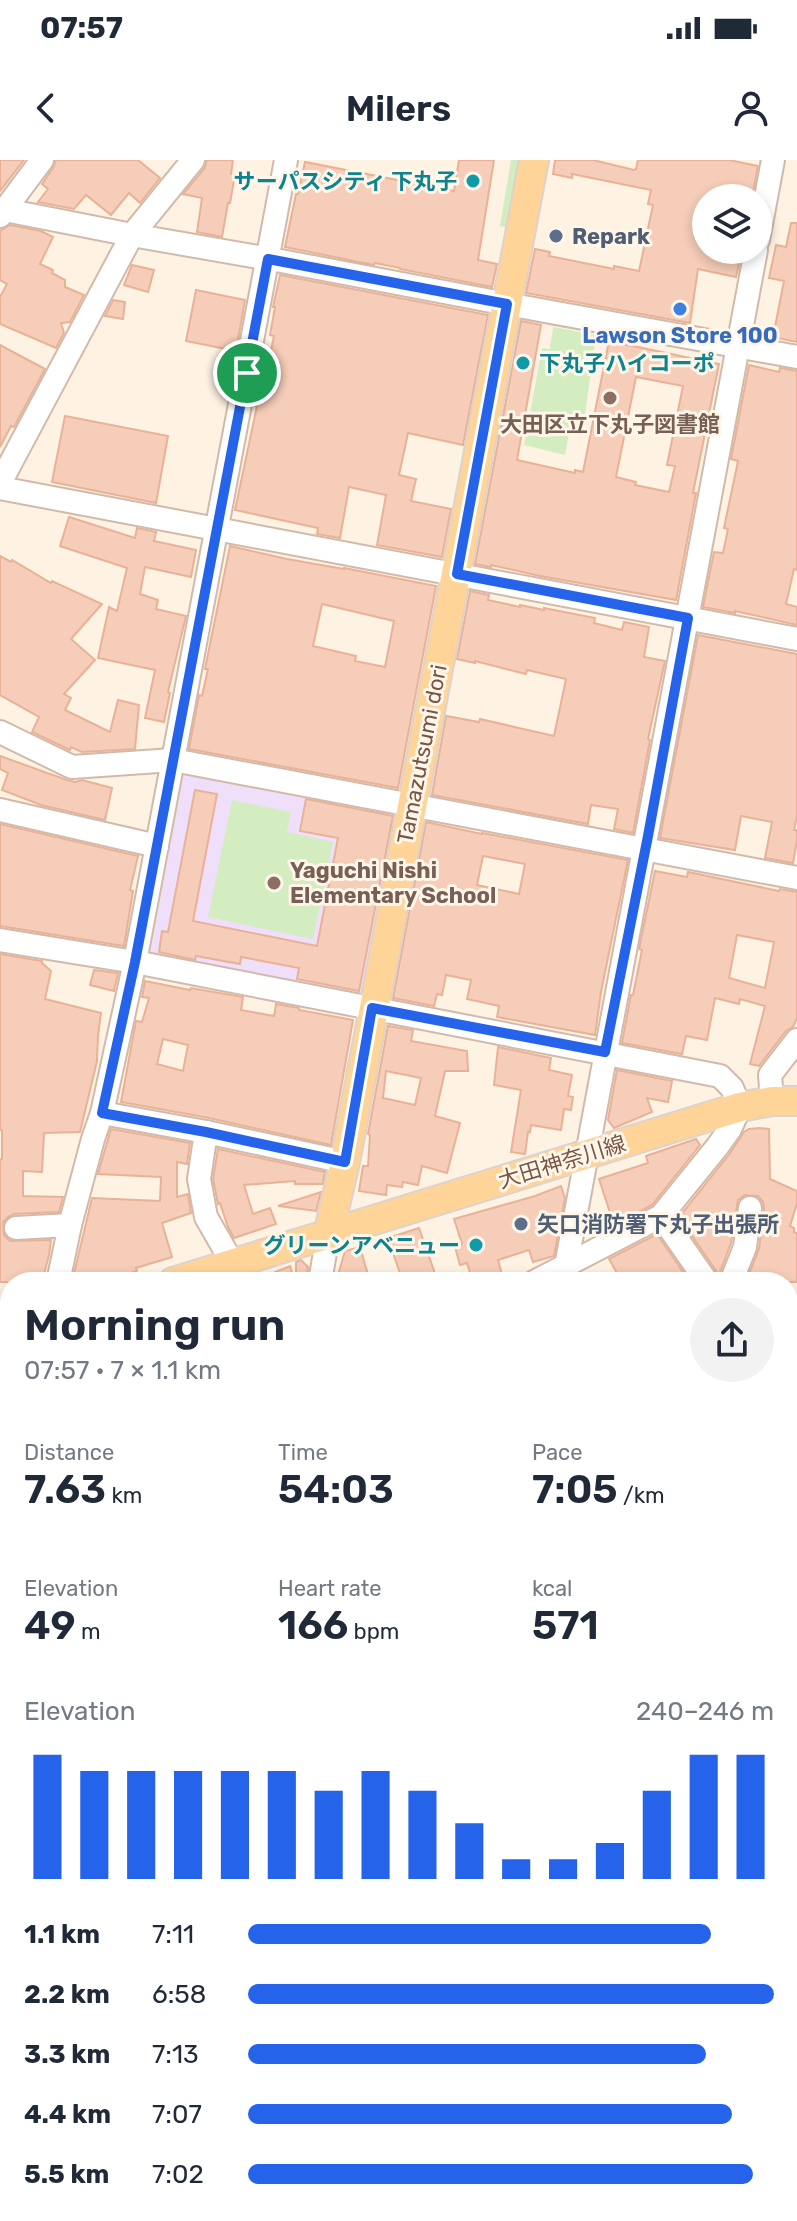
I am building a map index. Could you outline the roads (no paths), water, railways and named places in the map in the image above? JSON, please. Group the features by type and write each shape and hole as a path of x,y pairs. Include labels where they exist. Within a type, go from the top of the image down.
{"main road":[{"name":"Tamazutsumi dori","path":"328,1235 345,1162 534,160"},
{"name":"大田神奈川線","path":"328,1235 740,1107 785,1101"},
{"path":"206,1272 328,1235"}],"street":[{"path":"42,160 1,212 797,357"},
{"path":"193,160 132,235 0,486 797,639"},
{"path":"60,1272 70,1225 102,1113 135,962 286,160"},
{"path":"768,184 773,160"},
{"path":"566,1266 753,264"},
{"path":"0,732 72,767 173,760 797,878"},
{"path":"0,810 157,846"},
{"path":"0,940 135,962 720,1076 732,1088 740,1107 717,1147 661,1216 554,1272"},
{"path":"785,1101 770,1075 797,1040"},
{"path":"102,1113 345,1162"},
{"path":"206,1132 199,1179 206,1217 233,1264"},
{"path":"735,1272 745,1247 750,1208"},
{"path":"661,1216 700,1272"},
{"path":"16,1228 70,1225"},
{"path":"322,1272 328,1235"}],"place":[{"name":"サーパスシティ 下丸子","path":"473,181"},
{"name":"Repark","path":"556,236"},
{"name":"Lawson Store 100","path":"680,309"},
{"name":"下丸子ハイコーポ","path":"523,363"},
{"name":"大田区立下丸子図書館","path":"610,398"},
{"name":"Yaguchi Nishi Elementary School","path":"274,883"},
{"name":"矢口消防署下丸子出張所","path":"521,1224"},
{"name":"グリーンアベニュー","path":"476,1245"}]}
